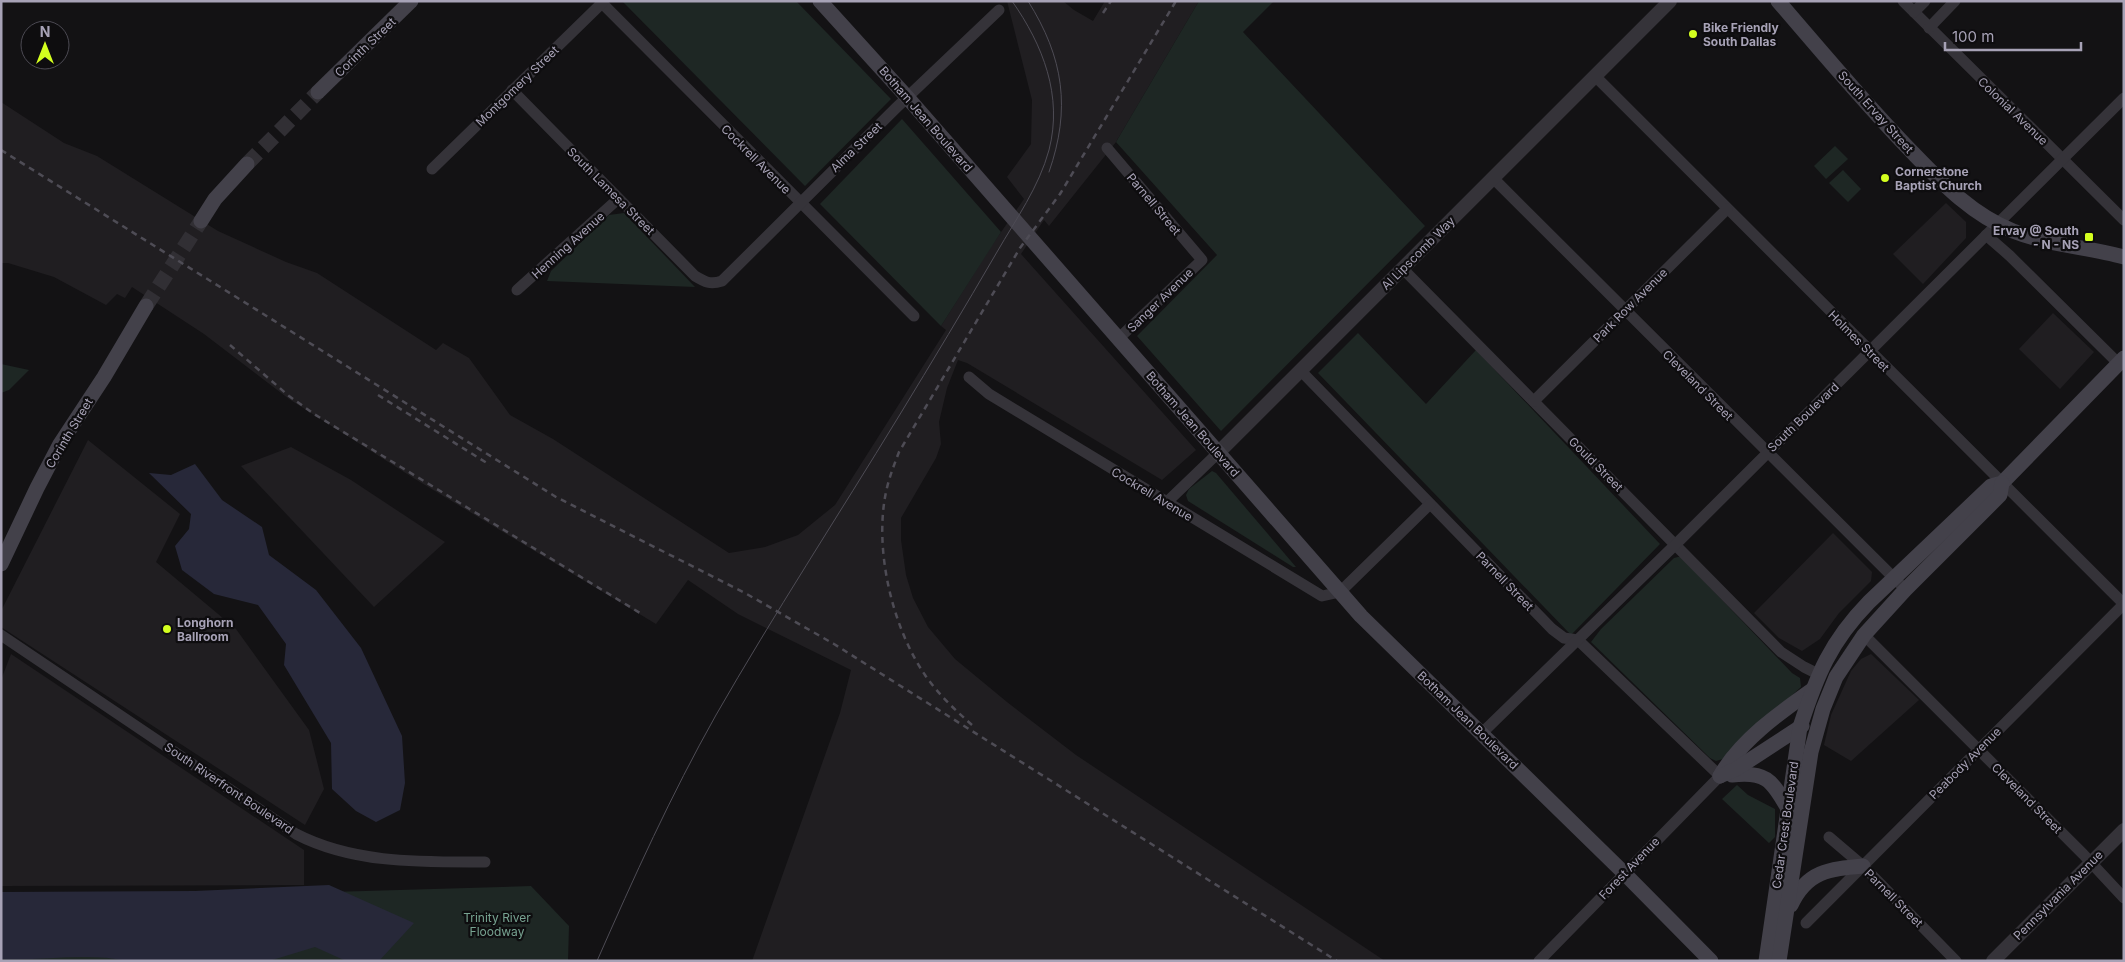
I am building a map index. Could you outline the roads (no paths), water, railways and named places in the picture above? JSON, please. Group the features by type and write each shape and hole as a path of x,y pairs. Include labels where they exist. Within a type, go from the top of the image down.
{"main road":[{"name":"Corinth Street","path":"318,92 411,1"},
{"name":"Botham Jean Boulevard","path":"820,1 907,97 1361,616 1624,873"},
{"name":"South Ervay Street","path":"1778,1 1872,110 1947,188 1997,224 2035,238 2124,258"},
{"path":"201,221 215,199 247,164"},
{"name":"Corinth Street","path":"1,564 60,444 104,377 146,306"},
{"path":"2002,483 2121,361"},
{"name":"Cedar Crest Boulevard","path":"1766,961 1776,951 1786,916 1811,752 1820,718 1836,677 1864,635 1905,590 2000,495 2002,483 1991,486 1853,618 1833,645 1818,674 1800,727 1787,807 1776,951"},
{"path":"1720,776 1742,746 1812,690"},
{"path":"1720,776 1736,770 1800,727 1820,718"},
{"path":"1761,729 1783,725 1800,727"},
{"path":"1800,727 1811,752"},
{"path":"1720,776 1750,773 1760,776 1776,788 1787,807"},
{"path":"1786,916 1796,896 1810,880 1833,869 1862,866"},
{"path":"1624,873 1711,961"}],"street":[{"name":"Al Lipscomb Way","path":"1166,503 1596,77 1670,1"},
{"name":"Colonial Avenue","path":"1903,1 2124,220"},
{"path":"1914,12 1925,1"},
{"path":"1929,28 1955,1"},
{"name":"Montgomery Street","path":"432,169 601,2"},
{"name":"Cockrell Avenue","path":"601,2 914,316"},
{"name":"Alma Street","path":"714,284 722,281 907,97 999,10"},
{"name":"Holmes Street","path":"1596,77 2124,604"},
{"name":"South Lamesa Street","path":"512,90 695,276 706,283 714,284"},
{"name":"South Boulevard","path":"1482,734 1676,544 1766,452 2124,98"},
{"name":"Parnell Street","path":"1107,148 1202,260"},
{"name":"Cleveland Street","path":"1494,178 1625,312 1905,590"},
{"name":"Henning Avenue","path":"517,290 618,199"},
{"name":"Park Row Avenue","path":"1534,402 1727,209"},
{"path":"1986,235 2121,361"},
{"name":"Sanger Avenue","path":"1118,339 1202,260"},
{"name":"Gould Street","path":"1403,268 1789,659 1818,674"},
{"name":"Parnell Street","path":"1300,371 1552,629 1564,638 1578,640 1720,776"},
{"name":"Cockrell Avenue","path":"969,377 989,394 1315,593 1322,596 1340,592"},
{"path":"1340,592 1430,504"},
{"name":"Peabody Avenue","path":"1806,923 2124,604"},
{"name":"Cleveland Street","path":"1864,635 2124,898"},
{"name":"South Riverfront Boulevard","path":"2,638 296,834 312,842 330,849 353,854 409,861 485,862"},
{"name":"Forest Avenue","path":"1539,961 1720,776"},
{"name":"Pennsylvania Avenue","path":"1993,961 2124,830"},
{"name":"Parnell Street","path":"1829,837 1862,866 1956,961"}],"water":[{"path":"195,464 222,500 262,527 269,555 316,590 361,648 402,736 405,783 400,810 376,822 356,811 332,789 331,743 284,665 286,644 258,605 214,594 182,570 175,546 189,529 191,514 149,473 171,475"},
{"name":"Trinity River Floodway","path":"329,885 414,923 379,961 346,961 315,947 269,961 128,961 97,957 1,959 1,892 195,891"}],"tunnel":[{"path":"247,164 318,92"},
{"path":"146,306 201,221"}],"tram line":[{"path":"597,961 639,867 699,745 783,602 936,355 1019,215 1045,164 1053,130 1052,91 1041,53 1033,35 1012,1"},
{"path":"1028,1 1050,43 1060,84 1062,105 1060,127 1049,172"}],"railway":[{"path":"1103,13 1111,1"},
{"path":"972,725 935,689 913,656 903,634 895,611 884,562 882,538 886,492 899,452 1020,248 1060,194 1176,1"},
{"path":"1,150 556,497 745,593 834,644 1337,961"},
{"path":"230,345 289,396 314,414 640,613"},
{"path":"378,395 490,465"}],"place":[{"name":"Bike Friendly South Dallas","path":"1693,34"},
{"name":"Cornerstone Baptist Church","path":"1885,178"},
{"name":"Ervay @ South - N - NS","path":"2089,237"},
{"name":"Longhorn Ballroom","path":"167,629"}]}
